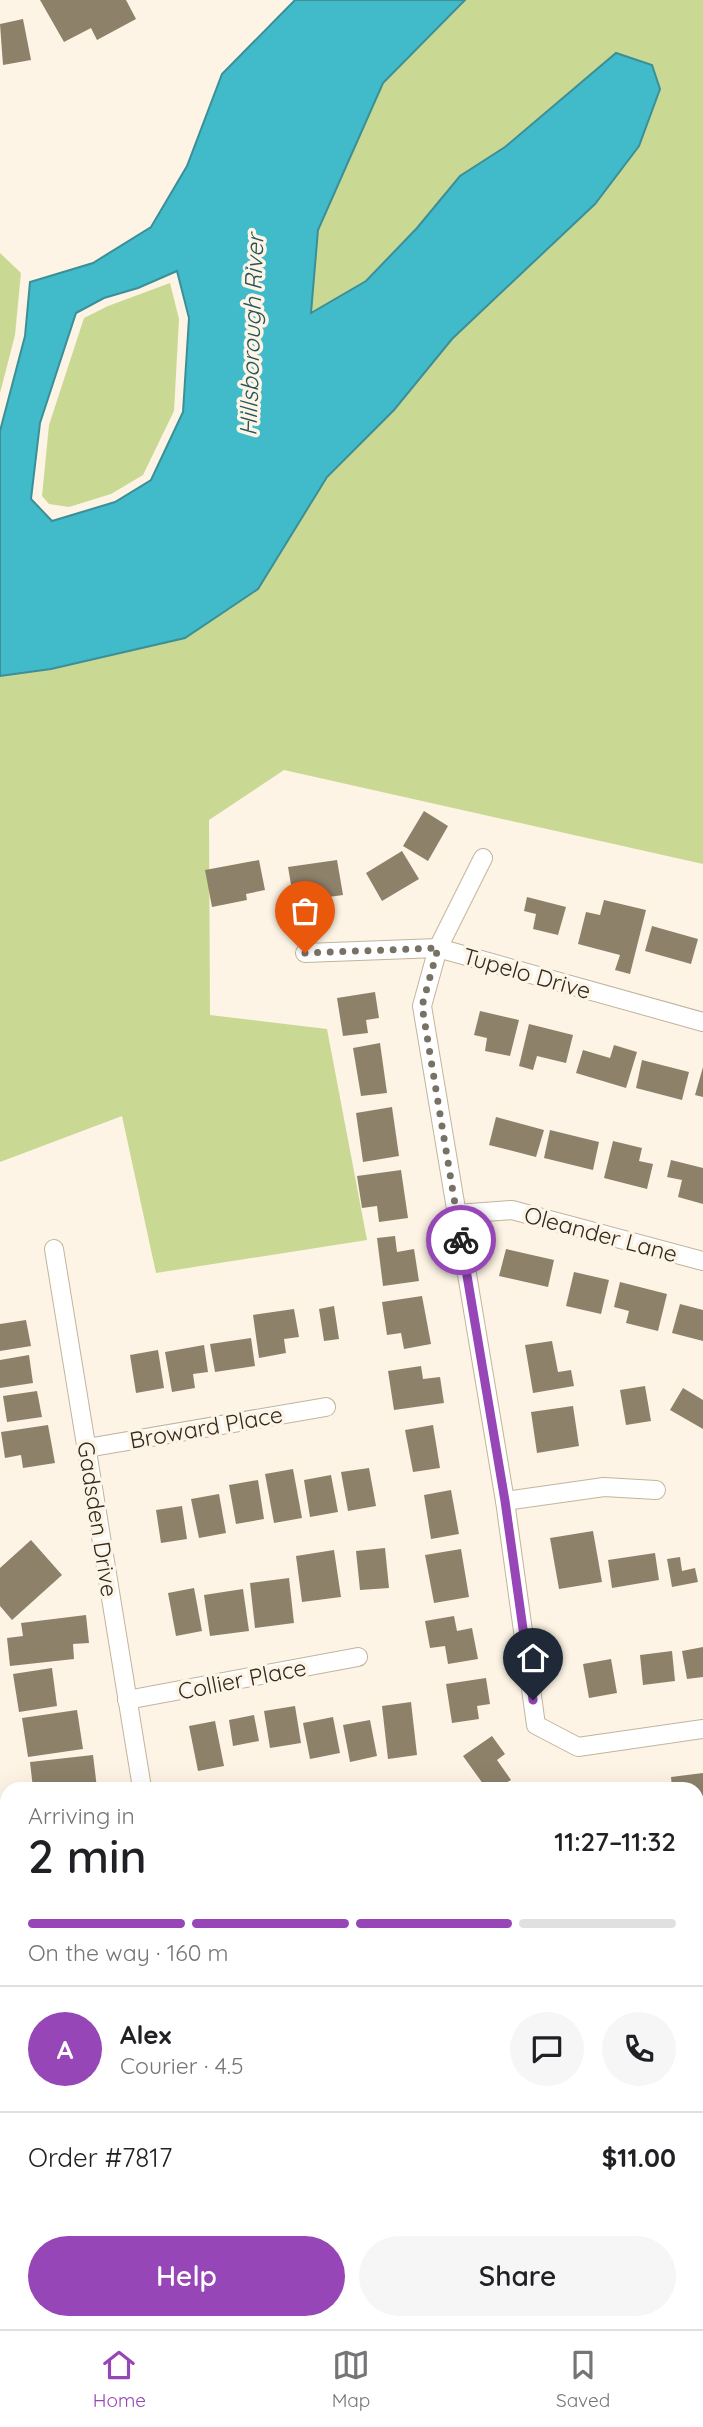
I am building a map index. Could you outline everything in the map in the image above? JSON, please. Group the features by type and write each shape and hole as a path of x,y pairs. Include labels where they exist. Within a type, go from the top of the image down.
{"street":[{"path":"483,858 438,948 422,1006 505,1501 536,1725 578,1747 703,1729"},
{"name":"Tupelo Drive","path":"305,953 438,948 703,1022"},
{"name":"Oleander Lane","path":"457,1214 512,1210 703,1261"},
{"name":"Gadsden Drive","path":"54,1249 141,1782"},
{"name":"Broward Place","path":"87,1448 326,1407"},
{"path":"505,1501 604,1487 656,1490"},
{"name":"Collier Place","path":"127,1700 358,1657"}],"green space":[{"path":"465,0 703,0 703,864 284,770 209,820 210,1015 327,1029 367,1240 156,1273 122,1116 0,1162 0,676 51,669 258,589 327,477 394,410 452,339 595,204 638,146 660,88 616,53 505,147 460,176 417,228 366,281 311,314 318,230 383,83"},
{"path":"0,253 21,273 15,335 0,393"},
{"path":"170,283 179,319 174,411 143,475 111,494 69,507 49,504 42,496 49,425 84,318"}],"water":[{"name":"Hillsborough River","path":"295,0 465,0 383,83 318,230 311,313 366,281 417,228 460,176 505,147 616,53 652,65 660,89 639,146 595,204 452,339 394,410 327,477 258,589 185,638 51,669 0,676 0,431 25,336 30,282 93,263 151,227 187,166 222,74","holes":["177,271 189,318 183,412 151,480 115,502 52,521 31,499 40,423 76,313 104,298 138,288"]}],"building":[{"path":"40,0 126,0 136,19 97,40 91,28 64,42"},
{"path":"23,19 31,60 3,65 0,24"},
{"path":"424,811 448,826 428,861 403,846"},
{"path":"402,851 419,879 382,901 366,873"},
{"path":"259,860 265,890 246,894 247,900 212,907 205,870"},
{"path":"337,860 343,895 294,902 288,867"},
{"path":"527,897 566,907 558,935 533,929 536,914 524,911"},
{"path":"604,900 646,910 630,974 615,970 620,955 578,944 586,912 600,915"},
{"path":"652,926 698,939 691,964 645,951"},
{"path":"375,992 379,1018 366,1020 368,1033 343,1036 337,998"},
{"path":"480,1011 519,1020 510,1056 485,1051 487,1038 474,1035"},
{"path":"529,1024 573,1035 566,1063 537,1056 533,1070 519,1066"},
{"path":"380,1043 387,1093 361,1096 353,1048"},
{"path":"614,1045 637,1052 626,1088 576,1073 583,1050 610,1058"},
{"path":"642,1060 689,1072 682,1100 636,1088"},
{"path":"703,1067 703,1097 695,1095"},
{"path":"392,1107 399,1156 363,1162 356,1113"},
{"path":"496,1117 544,1130 536,1157 489,1145"},
{"path":"550,1130 599,1142 593,1170 544,1158"},
{"path":"613,1141 642,1148 639,1161 653,1164 647,1189 604,1178"},
{"path":"671,1160 703,1168 703,1204 678,1197 682,1180 667,1177"},
{"path":"401,1170 408,1218 379,1222 377,1206 362,1208 357,1176"},
{"path":"395,1236 397,1252 414,1249 419,1281 383,1286 377,1238"},
{"path":"506,1249 554,1260 548,1287 499,1276"},
{"path":"574,1272 609,1280 601,1314 566,1306"},
{"path":"620,1282 667,1294 658,1331 626,1323 629,1311 614,1307"},
{"path":"422,1296 431,1344 404,1349 401,1333 387,1335 382,1302"},
{"path":"680,1304 703,1310 703,1341 672,1333"},
{"path":"334,1306 339,1339 324,1341 319,1309"},
{"path":"294,1309 299,1337 284,1339 286,1353 259,1358 253,1315"},
{"path":"26,1320 31,1346 0,1351 0,1324"},
{"path":"251,1338 255,1366 215,1372 210,1344"},
{"path":"552,1341 558,1372 571,1370 574,1386 533,1393 525,1345"},
{"path":"204,1345 208,1372 193,1374 195,1388 172,1392 165,1352"},
{"path":"158,1350 164,1388 136,1393 130,1355"},
{"path":"29,1355 33,1383 0,1388 0,1360"},
{"path":"421,1366 423,1379 440,1377 444,1403 394,1410 388,1371"},
{"path":"645,1386 651,1421 626,1425 620,1390"},
{"path":"683,1388 703,1400 703,1429 670,1410"},
{"path":"37,1391 42,1417 7,1422 3,1396"},
{"path":"573,1406 579,1446 537,1453 531,1412"},
{"path":"48,1425 55,1463 23,1468 21,1455 5,1458 1,1432"},
{"path":"433,1425 440,1468 413,1472 405,1430"},
{"path":"369,1468 376,1506 348,1511 341,1472"},
{"path":"293,1469 302,1518 274,1523 265,1474"},
{"path":"331,1475 338,1512 310,1517 304,1480"},
{"path":"258,1480 264,1519 236,1524 229,1485"},
{"path":"451,1490 459,1534 431,1539 424,1495"},
{"path":"219,1494 226,1533 199,1538 191,1499"},
{"path":"182,1506 187,1539 161,1543 156,1510"},
{"path":"593,1531 602,1582 559,1589 550,1538"},
{"path":"31,1540 62,1575 12,1620 0,1606 0,1568"},
{"path":"385,1548 389,1588 360,1590 356,1551"},
{"path":"461,1549 469,1597 434,1603 425,1555"},
{"path":"334,1550 341,1597 302,1602 296,1556"},
{"path":"655,1553 659,1580 612,1588 608,1560"},
{"path":"680,1557 682,1571 695,1568 698,1582 672,1587 667,1559"},
{"path":"289,1578 294,1623 255,1628 250,1583"},
{"path":"194,1588 202,1631 176,1636 168,1593"},
{"path":"243,1589 249,1631 210,1636 204,1595"},
{"path":"86,1615 89,1643 73,1644 74,1659 10,1666 7,1638 23,1636 21,1623"},
{"path":"454,1616 457,1631 472,1628 478,1659 448,1664 445,1646 430,1648 425,1621"},
{"path":"703,1647 703,1677 687,1679 682,1651"},
{"path":"672,1651 675,1681 643,1685 640,1655"},
{"path":"611,1659 617,1693 589,1698 583,1664"},
{"path":"52,1668 57,1706 19,1712 13,1674"},
{"path":"486,1678 490,1704 477,1706 479,1719 452,1723 446,1684"},
{"path":"411,1702 417,1755 388,1759 382,1706"},
{"path":"295,1706 301,1743 270,1748 264,1711"},
{"path":"77,1710 83,1749 28,1757 22,1718"},
{"path":"254,1715 259,1741 233,1746 229,1720"},
{"path":"333,1717 340,1753 310,1759 303,1723"},
{"path":"370,1720 377,1756 350,1762 343,1725"},
{"path":"215,1721 224,1766 198,1771 189,1726"},
{"path":"492,1736 505,1754 497,1760 511,1780 482,1782 463,1756"},
{"path":"93,1755 96,1782 32,1782 30,1762"},
{"path":"703,1773 703,1782 671,1782 671,1777"}],"way so far":[{"path":"305,953 438,948 422,1006 461,1240"}],"route":[{"path":"461,1240 505,1501 533,1700"}]}
